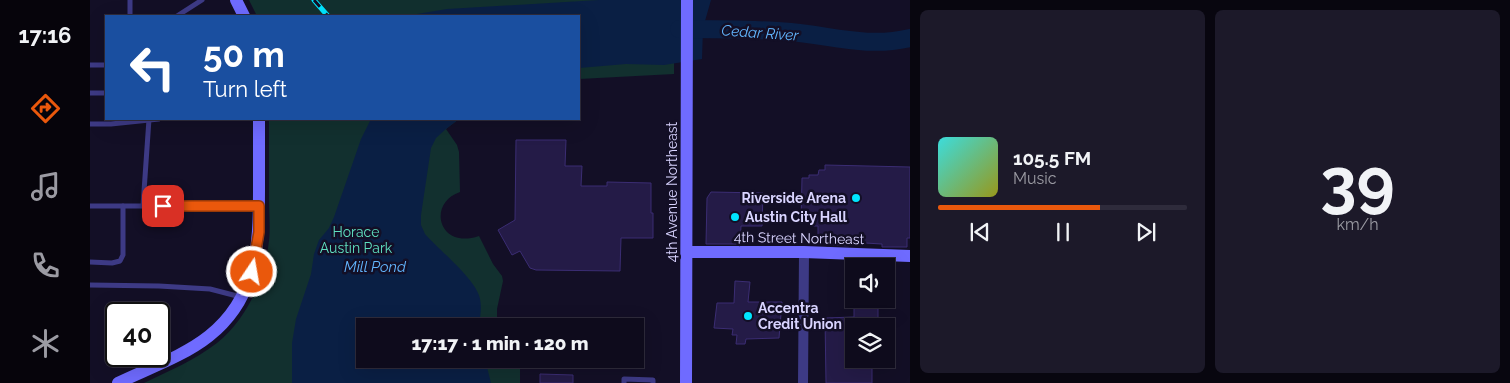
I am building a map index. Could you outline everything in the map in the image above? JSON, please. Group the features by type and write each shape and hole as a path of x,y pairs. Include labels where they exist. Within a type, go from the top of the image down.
{"street":[{"path":"236,0 244,15"},
{"name":"4th Avenue Northeast","path":"686,383 687,0"},
{"path":"118,383 210,336 224,322 241,297 252,272 259,232 259,120"},
{"name":"4th Street Northeast","path":"687,252 804,252 910,256"},
{"path":"804,252 804,383"}],"lane":[{"path":"130,0 130,15"},
{"path":"179,15 202,0"},
{"path":"90,65 105,65"},
{"path":"90,93 105,93"},
{"path":"90,124 126,120"},
{"path":"143,206 149,120"},
{"path":"90,206 259,206"},
{"path":"90,262 120,261 123,255 123,206"},
{"path":"90,285 210,289 241,297"},
{"path":"624,383 624,379 652,380 652,383"}],"green space":[{"path":"249,0 674,0 674,74 580,79 580,15 256,15"},
{"name":"Horace Austin Park","path":"269,120 458,120 446,129 457,145 459,152 460,192 443,205 442,223 446,231 454,237 465,239 479,236 493,264 502,276 503,281 497,318 356,318 356,368 520,368 520,383 144,383 209,349 236,324 251,300 262,275 270,230"}],"water":[{"path":"599,0 711,0 703,28 702,59 664,65 626,64 580,68 580,15 411,15 447,9"},
{"name":"Mill Pond","path":"370,120 458,120 436,138 431,148 421,225 425,234 457,265 472,283 480,299 480,318 356,318 356,368 487,368 491,383 292,383 292,343 296,319 311,274 314,254 319,240 329,228 361,139"}],"building":[{"path":"516,140 566,140 565,166 582,166 581,186 607,186 607,182 651,183 653,238 621,238 620,271 536,270 530,268 520,251 512,255 498,230 515,220"},
{"name":"Riverside Arena","path":"825,165 910,167 910,238 907,238 907,247 882,247 882,244 865,243 852,243 849,246 833,245 832,239 818,238 818,226 811,226 811,219 801,223 802,178 809,178 809,175 818,175 819,170 825,170"},
{"name":"Austin City Hall","path":"711,192 763,193 762,226 741,226 740,244 706,244 707,198"},
{"name":"Accentra Credit Union","path":"735,281 750,282 748,302 782,302 779,338 746,339 745,344 736,344 737,335 732,335 733,329 714,328 717,303 734,303"},
{"path":"854,308 878,308 878,318 845,318 845,368 872,368 872,383 826,383 825,318 854,317"},
{"path":"540,374 573,375 573,383 540,383"}],"waterway":[{"name":"Cedar River","path":"679,29 777,31 865,42 895,41 910,38"}],"railway":[{"path":"314,0 327,15"}],"place":[{"name":"Riverside Arena","path":"856,198"},
{"name":"Austin City Hall","path":"735,217"},
{"name":"Accentra Credit Union","path":"748,316"}],"route":[{"path":"163,206 259,206 259,232 252,272"}]}
